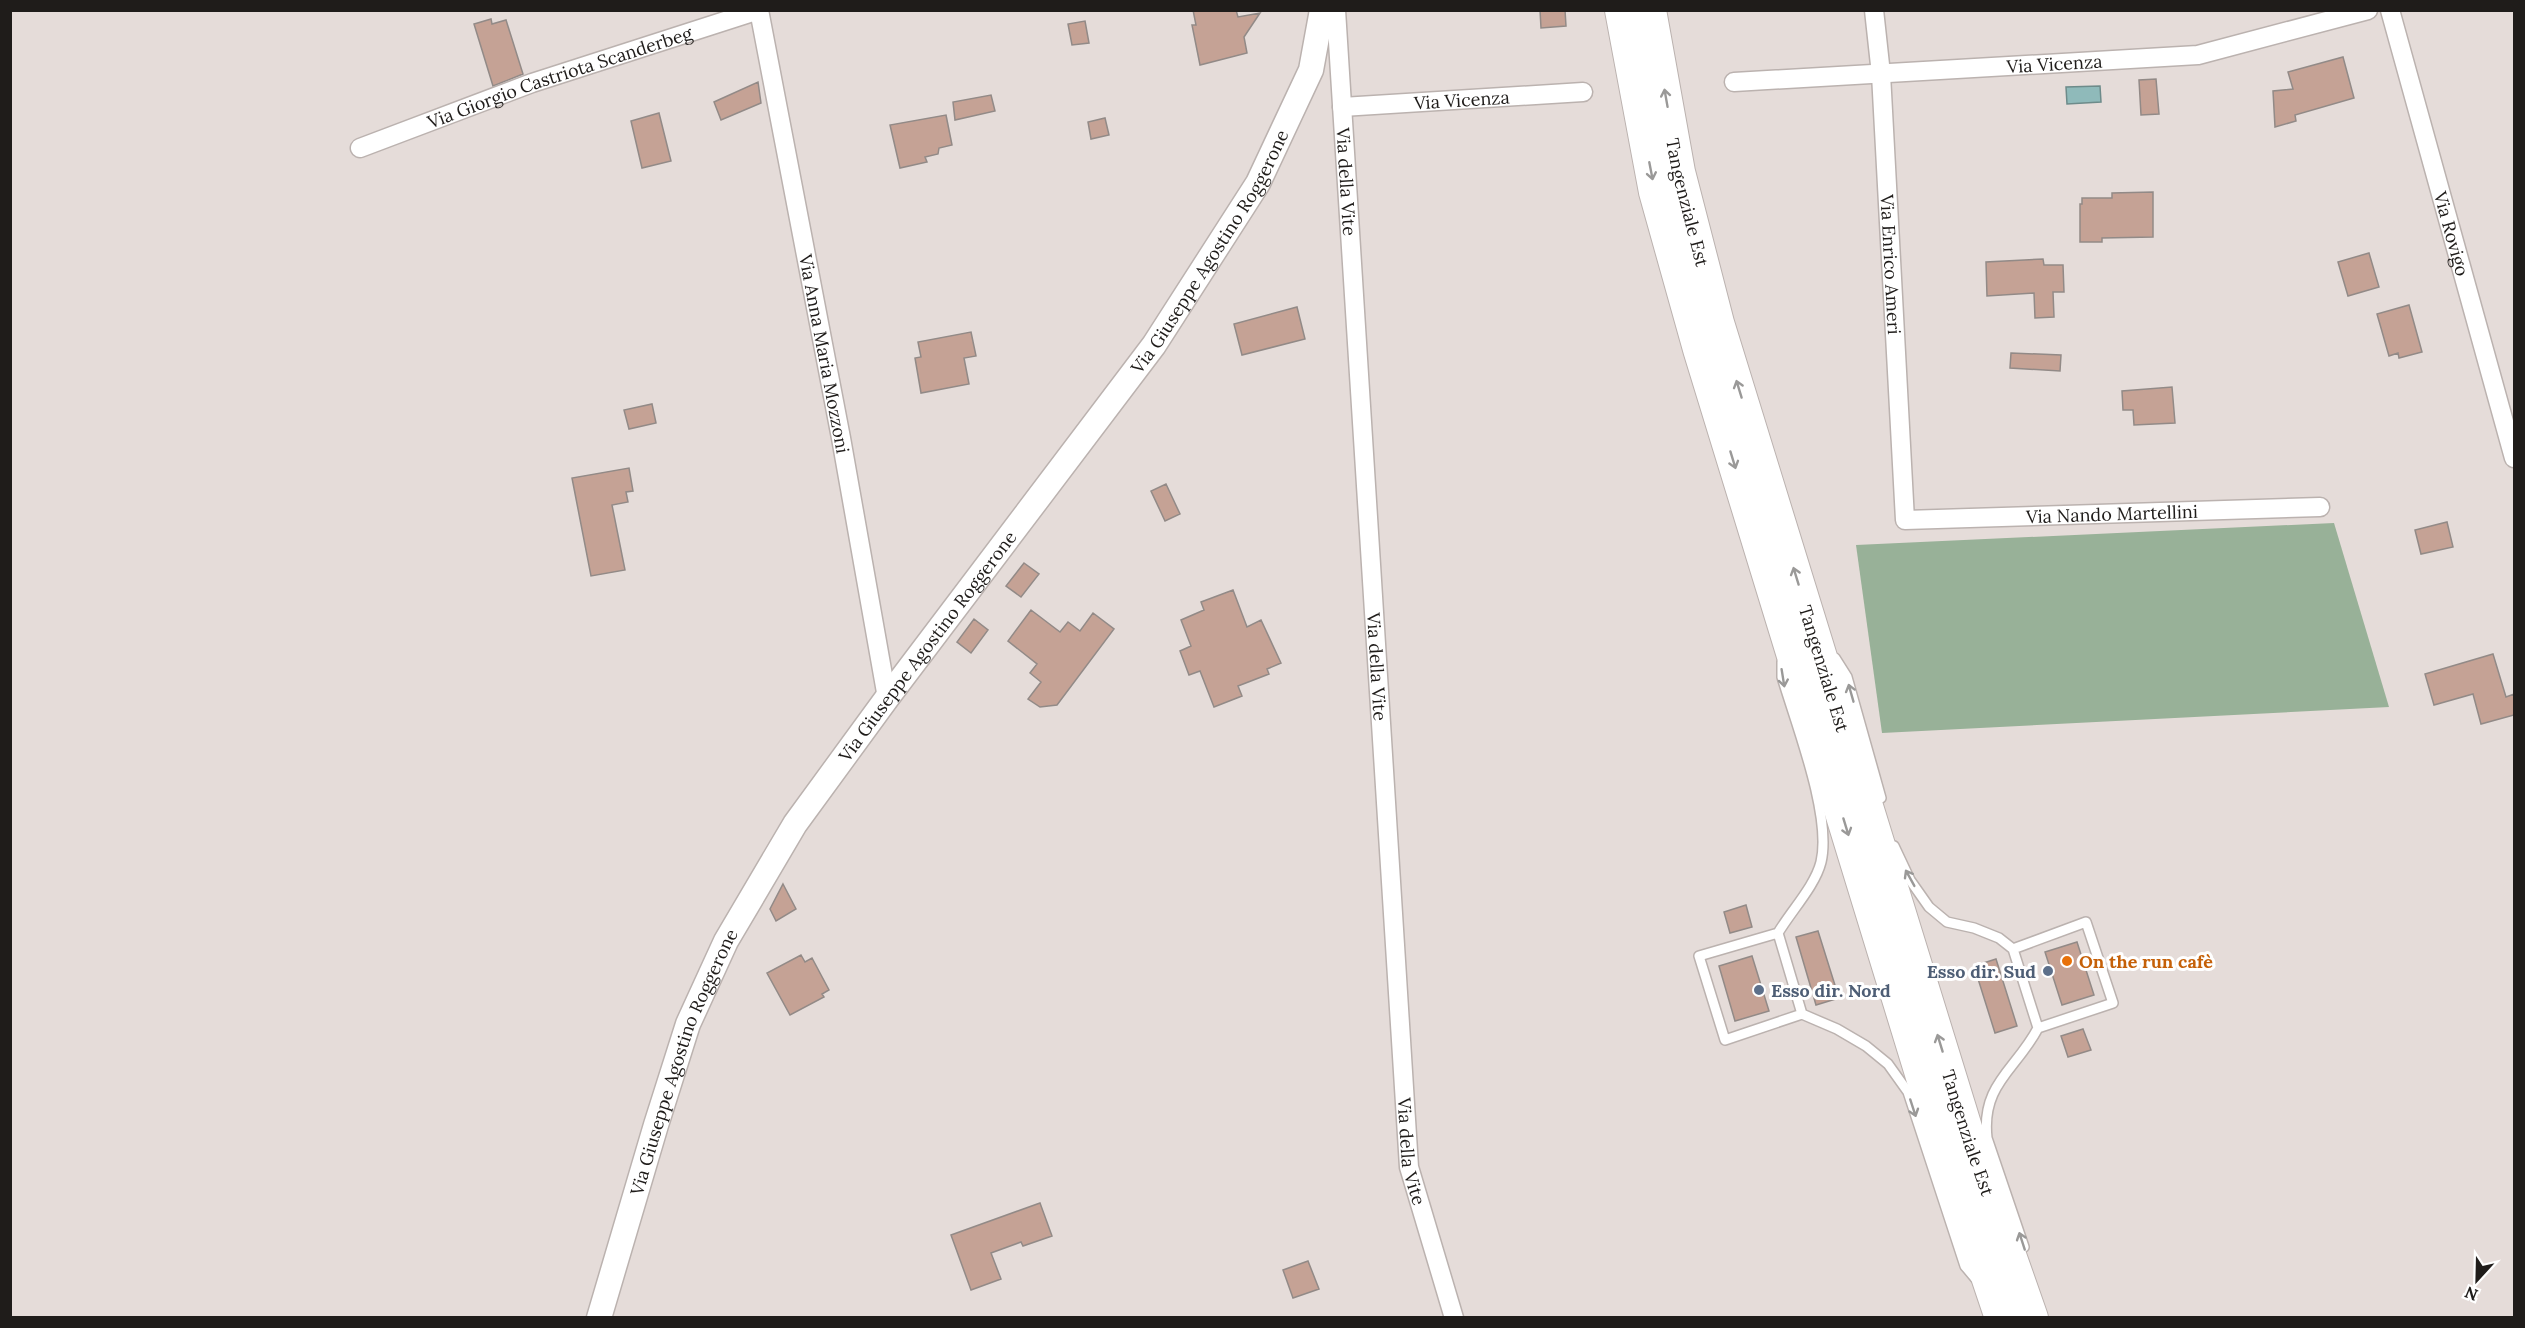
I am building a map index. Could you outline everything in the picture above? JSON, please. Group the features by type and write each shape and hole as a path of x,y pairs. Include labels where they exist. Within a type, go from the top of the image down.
{"highway":[{"name":"Tangenziale Est","path":"1621,10 1655,192 1699,349 1795,616 1971,1144 2036,1312"},
{"name":"Tangenziale Est","path":"1650,10 1679,172 1795,616 1941,1139 1998,1309"}],"street":[{"name":"Via Giorgio Castriota Scanderbeg","path":"360,148 532,83 759,10"},
{"name":"Via Anna Maria Mozzoni","path":"759,10 841,438 887,698"},
{"name":"Via Giuseppe Agostino Roggerone","path":"599,1317 688,1024 726,941 795,824 887,698 1154,345 1258,183 1311,70 1322,10"},
{"name":"Via della Vite","path":"1336,10 1409,1167 1454,1317"},
{"name":"Via Enrico Ameri","path":"1874,10 1881,74 1905,520"},
{"name":"Via Vicenza","path":"1734,82 2198,55 2368,10"},
{"name":"Via Rovigo","path":"2391,10 2514,458"},
{"name":"Via Vicenza","path":"1342,106 1583,92"},
{"name":"Via Nando Martellini","path":"1905,520 2320,507"}],"lane":[{"path":"1795,616 1846,677 1885,812"},
{"path":"1795,616 1782,677 1821,811 1823,842 1820,863 1806,893 1794,906 1778,933 1699,956 1725,1040 1803,1014 1837,1029 1866,1046 1888,1064 1908,1092 1965,1266 1998,1309"},
{"path":"1891,835 1910,880 1929,907 1947,922 1974,928 1999,938 2013,949 2038,1028 2030,1044 2000,1080 1988,1102 1985,1123 1987,1138 2028,1261"},
{"path":"2013,949 2086,922 2113,1003 2038,1028"},
{"path":"1778,933 1803,1014"},
{"path":"2036,1312 2039,1317"}],"green space":[{"path":"2334,523 2389,707 1882,733 1856,545"}],"water":[{"path":"2100,86 2101,102 2067,104 2066,87"}],"building":[{"path":"1193,10 1236,10 1238,17 1260,13 1244,37 1247,53 1200,65 1192,25 1196,25"},
{"path":"1540,10 1565,10 1566,26 1541,28"},
{"path":"491,19 492,24 506,20 523,74 493,86 474,24"},
{"path":"1085,21 1089,43 1072,45 1068,24"},
{"path":"2343,57 2354,98 2295,115 2296,121 2275,127 2273,91 2293,89 2288,72"},
{"path":"2156,79 2159,114 2141,115 2139,80"},
{"path":"758,82 761,103 721,120 714,102"},
{"path":"991,95 995,111 955,120 953,102"},
{"path":"659,113 671,161 642,168 631,121"},
{"path":"946,115 952,145 939,148 938,154 925,157 927,162 900,168 890,125"},
{"path":"1105,118 1109,135 1091,139 1088,122"},
{"path":"2153,192 2153,237 2102,238 2102,242 2080,242 2082,198 2112,198 2112,193"},
{"path":"2369,253 2379,287 2348,296 2338,262"},
{"path":"2043,259 2044,265 2063,265 2064,292 2053,292 2054,317 2035,318 2034,293 1987,296 1986,262"},
{"path":"2409,305 2422,352 2399,358 2398,353 2389,356 2377,314"},
{"path":"1297,307 1305,339 1242,355 1234,324"},
{"path":"971,332 976,356 964,358 969,384 921,393 915,358 921,357 918,342"},
{"path":"2011,353 2061,355 2060,371 2010,368"},
{"path":"2172,387 2175,423 2134,425 2133,410 2123,410 2122,391"},
{"path":"652,404 656,423 629,429 624,410"},
{"path":"629,468 633,491 626,492 628,502 612,505 625,570 591,576 572,478"},
{"path":"1166,484 1180,514 1165,521 1151,491"},
{"path":"2447,522 2453,547 2421,554 2415,530"},
{"path":"1024,563 1039,574 1021,597 1006,586"},
{"path":"1233,590 1247,627 1261,620 1281,663 1267,669 1269,674 1238,686 1242,696 1214,707 1200,671 1189,675 1180,651 1191,646 1181,620 1204,610 1201,602"},
{"path":"1031,610 1060,632 1068,622 1080,631 1093,613 1114,629 1057,705 1040,707 1028,699 1041,682 1030,673 1037,664 1008,641"},
{"path":"974,619 988,630 971,653 957,642"},
{"path":"2493,654 2506,697 2514,694 2514,715 2481,724 2473,694 2434,705 2425,674"},
{"path":"783,884 796,909 776,921 770,909"},
{"path":"1746,905 1752,927 1730,933 1724,912"},
{"path":"1818,931 1839,998 1816,1005 1796,937"},
{"path":"2077,942 2094,995 2062,1005 2045,952"},
{"path":"801,955 805,962 812,958 829,990 822,994 824,997 790,1015 767,973"},
{"path":"1752,956 1769,1011 1735,1021 1719,966"},
{"path":"1996,959 2017,1026 1995,1033 1974,966"},
{"path":"2083,1029 2091,1050 2068,1057 2061,1036"},
{"path":"1040,1203 1052,1236 1023,1246 1021,1242 991,1253 1001,1279 971,1290 951,1235"},
{"path":"1308,1261 1319,1289 1293,1298 1283,1270"}],"place":[{"name":"On the run cafè","path":"2067,961"},
{"name":"Esso dir. Sud","path":"2048,971"},
{"name":"Esso dir. Nord","path":"1759,990"}]}
